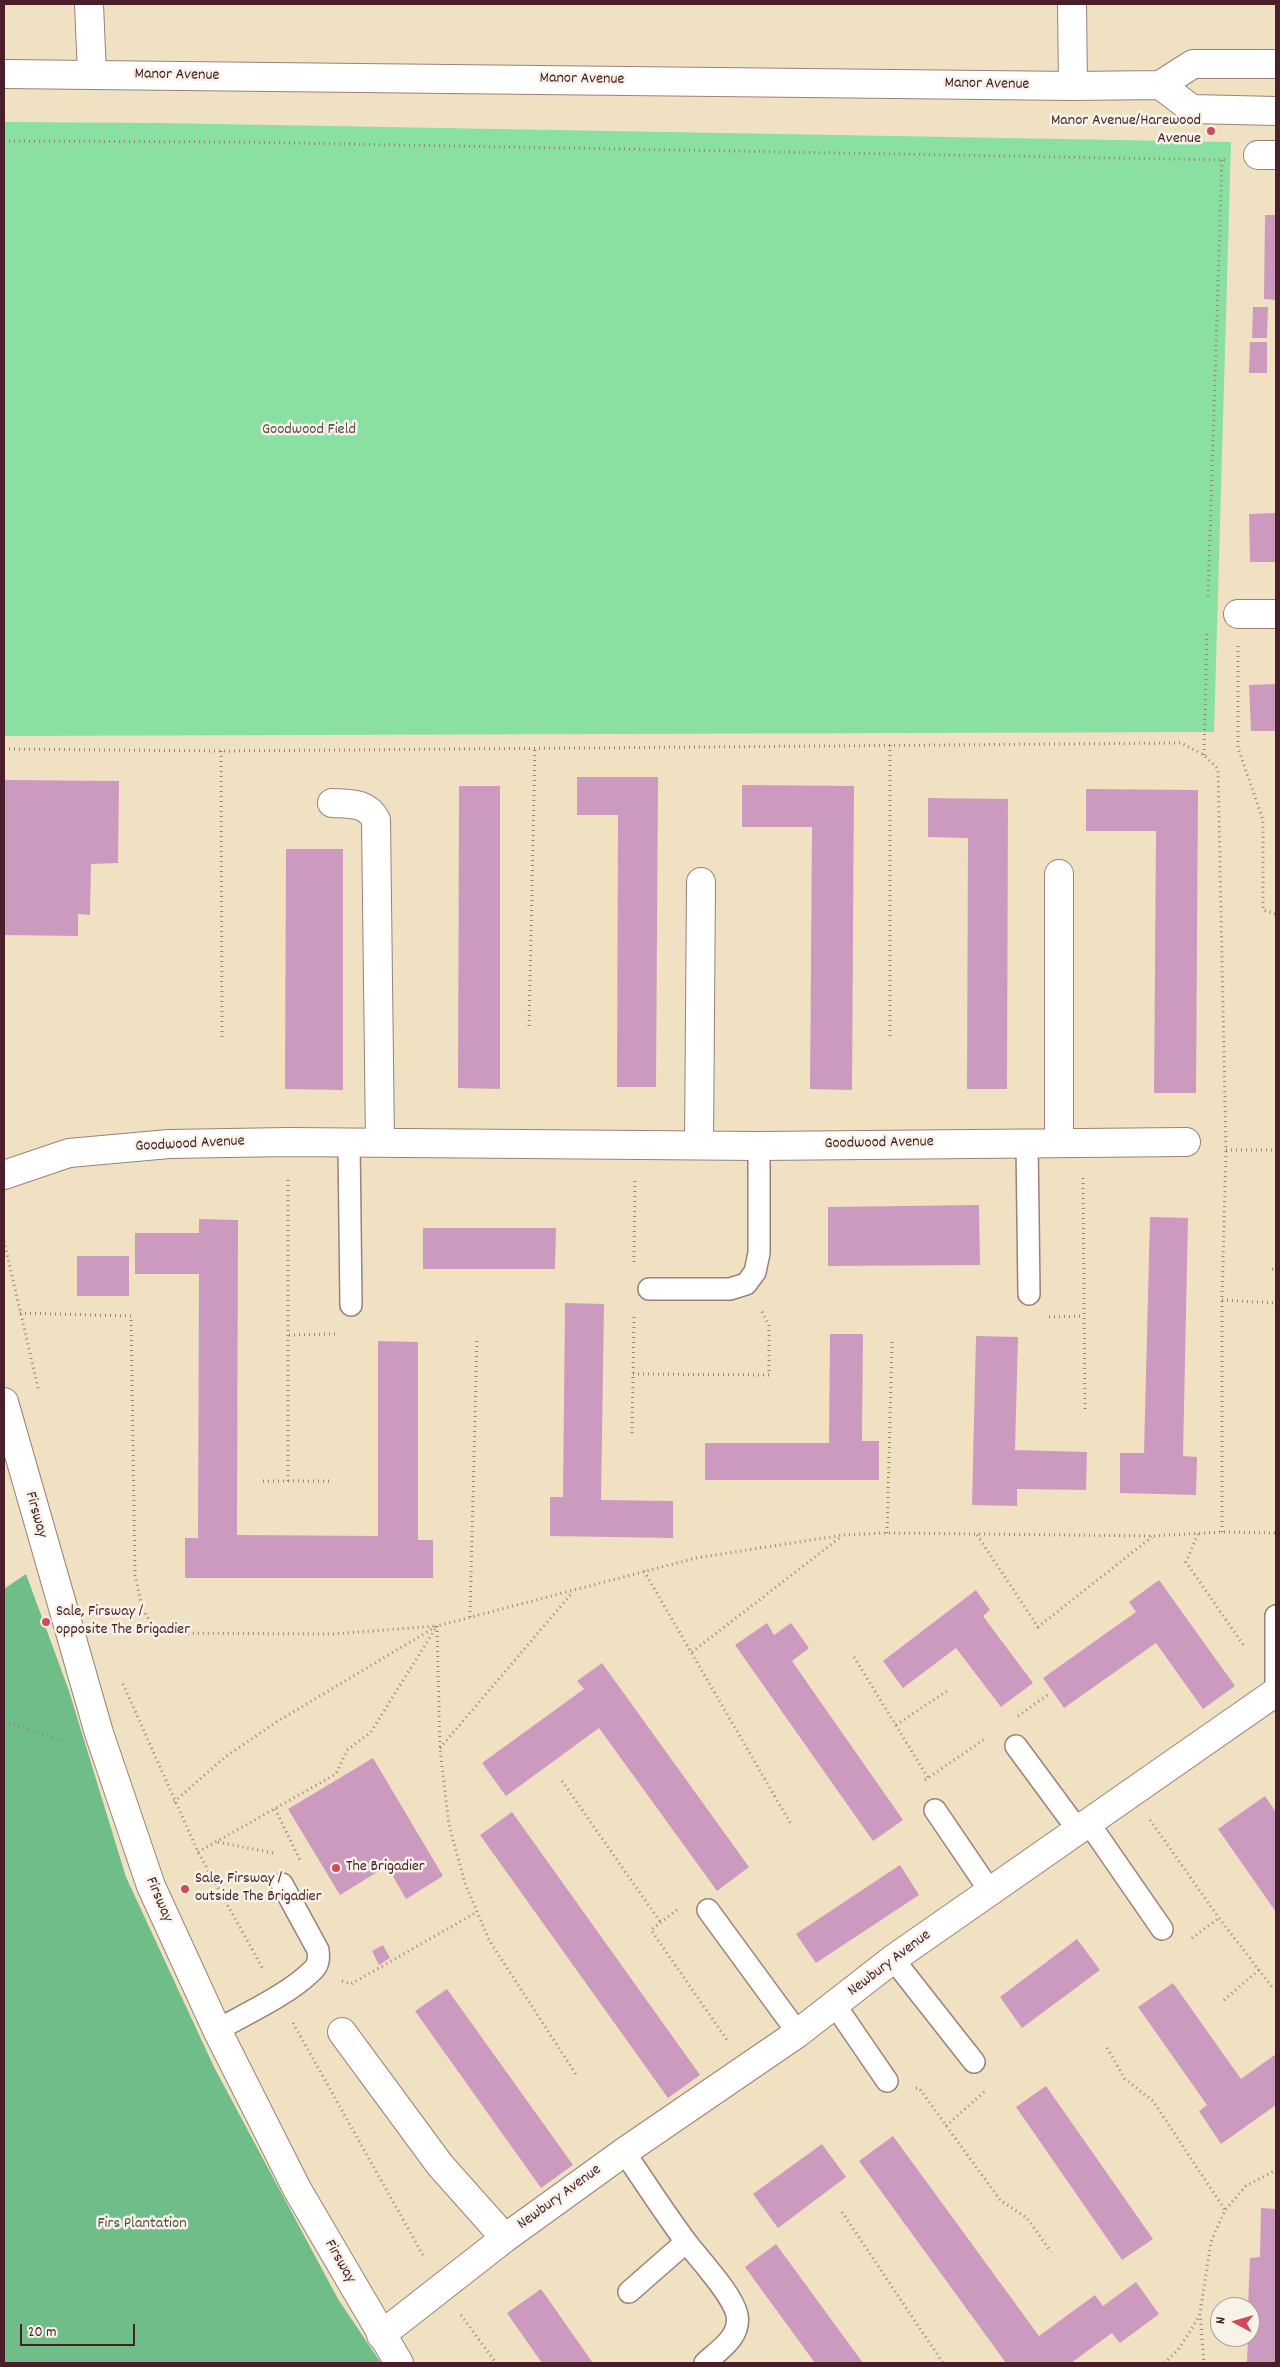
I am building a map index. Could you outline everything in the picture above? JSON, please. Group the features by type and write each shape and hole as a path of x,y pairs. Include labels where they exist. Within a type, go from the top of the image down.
{"street":[{"path":"89,4 92,75"},
{"path":"1072,4 1073,86"},
{"path":"1276,64 1193,64 1160,85 1192,109 1276,111"},
{"name":"Manor Avenue","path":"4,74 1073,86 1160,85"},
{"path":"1238,614 1276,614"},
{"path":"332,803 363,806 372,811 376,820 380,1142"},
{"path":"1059,874 1071,1142"},
{"path":"699,1145 701,882"},
{"name":"Goodwood Avenue","path":"4,1175 31,1164 69,1153 169,1144 380,1142 759,1146 1186,1142"},
{"name":"Firsway","path":"4,1402 99,1733 151,1886 217,2030 297,2189 398,2363"},
{"name":"Newbury Avenue","path":"381,2335 505,2238 624,2152 798,2033 893,1960 1276,1692"},
{"name":"Newbury Avenue","path":"342,2032 440,2165 505,2238"}],"lane":[{"path":"349,1142 351,1305"},
{"path":"1027,1142 1029,1294"},
{"path":"649,1289 730,1288 746,1284 755,1272 759,1253 759,1146"},
{"path":"1276,1616 1276,1687"},
{"path":"1016,1746 1083,1826 1162,1929"},
{"path":"935,1810 990,1891"},
{"path":"217,2030 278,1996 313,1971 319,1960 318,1950 282,1884"},
{"path":"708,1910 798,2033"},
{"path":"893,1960 974,2062"},
{"path":"835,2005 887,2081"},
{"path":"624,2152 686,2242 731,2300 737,2315 736,2327 730,2341 705,2363"},
{"path":"630,2292 686,2242"}],"path":[{"path":"4,141 255,142 1222,160 1267,155"},
{"path":"1208,605 1222,160"},
{"path":"1238,614 1238,748 1264,820 1263,910 1276,914"},
{"path":"1204,755 1207,624"},
{"path":"4,749 222,751 1181,743 1204,755 1218,769 1226,1150 1222,1300 1222,1532"},
{"path":"890,745 890,1039"},
{"path":"529,1026 535,748"},
{"path":"222,751 222,1041"},
{"path":"288,1142 288,1481"},
{"path":"1071,1142 1085,1412"},
{"path":"1226,1150 1276,1150"},
{"path":"4,1241 40,1397"},
{"path":"633,1374 770,1375 769,1324 746,1284"},
{"path":"1222,1300 1276,1303"},
{"path":"20,1313 131,1316 135,1575 142,1608 157,1632"},
{"path":"470,1617 477,1337"},
{"path":"887,1533 892,1342"},
{"path":"263,1481 330,1482"},
{"path":"103,1637 99,1628 157,1632 332,1634 437,1626 696,1558 843,1535 887,1533 1153,1536 1222,1532 1273,1531 1276,1533"},
{"path":"1198,1534 1186,1562 1248,1651"},
{"path":"692,1652 843,1535"},
{"path":"977,1535 1038,1626 1153,1536"},
{"path":"644,1571 792,1826"},
{"path":"440,1749 573,1591"},
{"path":"437,1626 440,1749 449,1825 465,1883 489,1940 577,2076"},
{"path":"174,1802 225,1757 278,1721 437,1626"},
{"path":"198,1852 336,1774 346,1750 371,1732 437,1626"},
{"path":"854,1657 928,1778"},
{"path":"122,1682 174,1802 198,1852 441,2287 496,2363"},
{"path":"896,1725 950,1689"},
{"path":"1011,1720 1050,1693"},
{"path":"4,1724 22,1726 48,1738 70,1741 99,1733"},
{"path":"935,1810 917,1785 988,1736"},
{"path":"562,1782 660,1923"},
{"path":"1131,1793 1272,1987"},
{"path":"275,1808 301,1859"},
{"path":"217,1842 282,1855"},
{"path":"292,1857 301,1859"},
{"path":"282,1884 301,1859"},
{"path":"708,1910 698,1894 651,1930 747,2068"},
{"path":"313,1971 351,1984 477,1912"},
{"path":"1224,2000 1259,1970"},
{"path":"1107,2048 1125,2079 1153,2101 1225,2210"},
{"path":"946,2126 991,2086 974,2062"},
{"path":"887,2081 919,2088 1000,2200 1027,2218 1051,2252"},
{"path":"1204,2363 1200,2313 1211,2242 1225,2210 1246,2186 1276,2170"},
{"path":"842,2212 943,2363"},
{"path":"1164,2363 1176,2351 1193,2327 1200,2313"}],"green space":[{"name":"Goodwood Field","path":"4,122 160,123 1231,142 1214,732 4,736"},
{"name":"Firs Plantation","path":"26,1574 69,1691 126,1877 214,2067 338,2299 381,2363 4,2363 4,1589"}],"building":[{"path":"1265,215 1276,215 1276,300 1264,299"},
{"path":"1253,307 1268,307 1267,338 1252,338"},
{"path":"1250,342 1267,342 1267,373 1249,373"},
{"path":"1276,513 1276,562 1250,562 1249,514"},
{"path":"1276,684 1276,731 1251,731 1249,685"},
{"path":"577,777 658,777 656,1087 617,1087 618,815 577,815"},
{"path":"4,780 119,781 118,863 91,864 90,915 78,914 78,936 4,935"},
{"path":"742,785 854,786 852,1090 810,1089 812,827 742,827"},
{"path":"459,786 500,786 500,1089 458,1088"},
{"path":"1086,789 1198,790 1196,1093 1154,1093 1156,831 1086,831"},
{"path":"928,798 1008,799 1007,1089 967,1089 968,838 928,837"},
{"path":"286,849 343,849 343,1090 285,1089"},
{"path":"979,1205 980,1265 828,1266 828,1207"},
{"path":"1150,1217 1188,1218 1183,1456 1197,1457 1196,1495 1120,1493 1120,1453 1144,1453"},
{"path":"199,1219 238,1220 237,1535 378,1536 378,1341 418,1342 418,1540 433,1540 433,1578 185,1578 185,1538 198,1538 199,1274 135,1274 135,1233 199,1233"},
{"path":"423,1228 556,1228 555,1269 423,1269"},
{"path":"77,1256 129,1256 129,1296 77,1296"},
{"path":"565,1303 604,1304 601,1500 673,1501 673,1538 550,1536 550,1497 563,1497"},
{"path":"830,1334 863,1334 862,1441 879,1441 879,1480 705,1480 705,1443 829,1443"},
{"path":"976,1336 1018,1337 1015,1450 1087,1452 1086,1490 1017,1489 1017,1506 972,1505"},
{"path":"1159,1580 1235,1686 1203,1709 1156,1643 1064,1708 1043,1678 1136,1612 1129,1602"},
{"path":"976,1590 990,1610 983,1616 1033,1683 1001,1707 956,1648 903,1688 883,1661"},
{"path":"767,1623 774,1635 791,1623 809,1648 792,1661 903,1820 873,1841 735,1645"},
{"path":"602,1663 749,1867 717,1891 599,1728 506,1796 482,1763 584,1689 577,1681"},
{"path":"373,1758 443,1876 406,1899 387,1866 340,1895 288,1809"},
{"path":"1265,1796 1276,1812 1276,1912 1218,1829"},
{"path":"512,1812 700,2075 668,2098 480,1835"},
{"path":"900,1865 919,1895 816,1963 796,1934"},
{"path":"1077,1939 1100,1970 1022,2028 1000,1997"},
{"path":"383,1945 390,1958 379,1965 372,1951"},
{"path":"1173,1983 1241,2079 1276,2054 1276,2105 1221,2144 1199,2111 1207,2105 1138,2007"},
{"path":"447,1989 573,2165 541,2188 415,2011"},
{"path":"1046,2086 1153,2239 1122,2260 1016,2107"},
{"path":"893,2136 1039,2336 1095,2295 1103,2306 1136,2282 1159,2314 1120,2343 1112,2333 1071,2363 1006,2363 859,2161"},
{"path":"822,2144 846,2177 778,2228 753,2194"},
{"path":"1261,2208 1276,2209 1276,2363 1247,2363 1248,2347 1260,2347 1260,2297 1248,2297 1250,2258 1260,2257"},
{"path":"776,2244 863,2363 815,2363 745,2267"},
{"path":"541,2289 593,2363 542,2363 507,2313"}],"place":[{"name":"Manor Avenue/Harewood Avenue","path":"1211,131"},
{"name":"Sale, Firsway / opposite The Brigadier","path":"46,1622"},
{"name":"The Brigadier","path":"336,1868"},
{"name":"Sale, Firsway / outside The Brigadier","path":"185,1889"}]}
